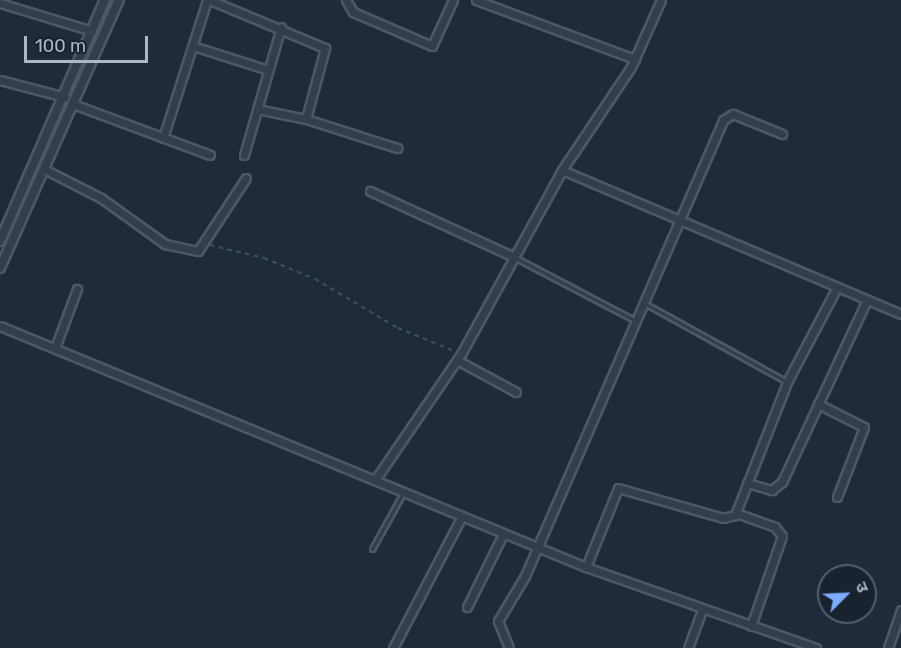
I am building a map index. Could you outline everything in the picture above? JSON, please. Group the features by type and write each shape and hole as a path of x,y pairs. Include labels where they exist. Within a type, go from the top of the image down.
{"street":[{"path":"0,241 65,97 105,0"},
{"path":"0,268 119,0"},
{"path":"163,138 208,0 281,27 326,48 306,119"},
{"path":"346,0 353,12 432,46 453,0"},
{"path":"476,0 635,58"},
{"path":"375,480 459,357 562,170 635,58 661,0"},
{"path":"0,3 92,31"},
{"path":"244,155 281,27"},
{"path":"193,46 268,70"},
{"path":"0,80 65,97"},
{"path":"73,104 210,155"},
{"path":"257,110 306,119 397,148"},
{"path":"508,648 498,621 536,548 634,320 726,116 782,134"},
{"path":"44,169 101,198 165,244 198,251 206,244 246,178"},
{"path":"562,170 901,314"},
{"path":"370,191 514,257"},
{"path":"736,513 787,382 837,287"},
{"path":"55,348 77,289"},
{"path":"747,483 772,490 782,482 867,300"},
{"path":"0,326 536,548 702,610 803,646 816,648"},
{"path":"459,357 516,392"},
{"path":"818,404 864,428 837,497"},
{"path":"586,567 618,488 723,518 736,513 775,527 782,536 751,626"},
{"path":"393,648 462,516"},
{"path":"467,607 503,534"},
{"path":"688,648 702,610"},
{"path":"888,648 901,610"}],"lane":[{"path":"514,257 634,320"},
{"path":"642,302 787,382"},
{"path":"372,549 404,492"}],"path":[{"path":"206,244 264,258 315,279 398,328 459,357"}]}
